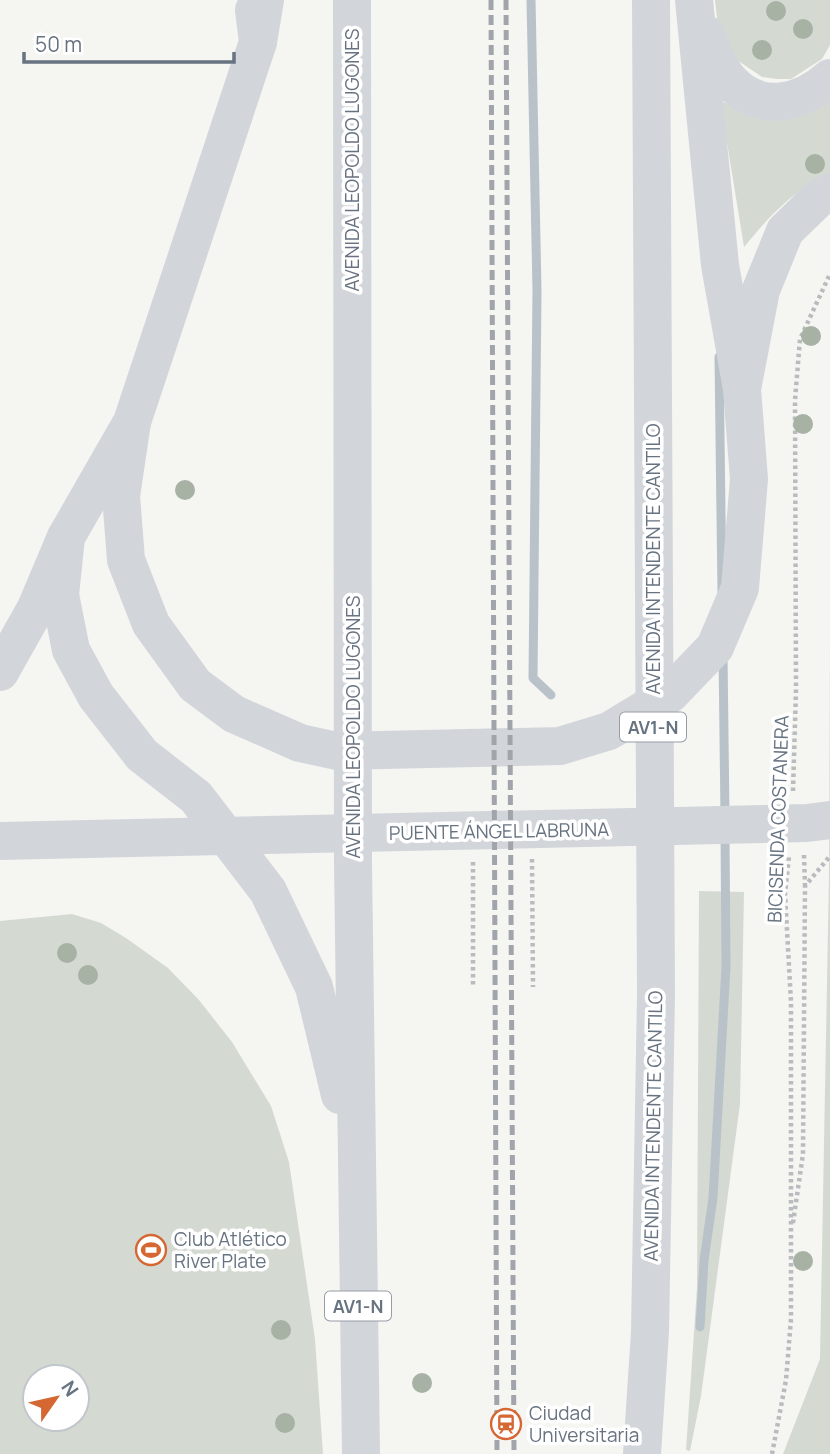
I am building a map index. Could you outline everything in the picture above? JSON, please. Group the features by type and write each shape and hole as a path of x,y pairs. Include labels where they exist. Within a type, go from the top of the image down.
{"main road":[{"path":"253,0 258,42"},
{"path":"265,0 258,42 132,422 121,496 126,560 150,624 195,685 234,714 300,743 337,751 560,746 609,731 670,694 715,647 740,588 749,479 742,389 720,265 695,0"},
{"name":"AVENIDA LEOPOLDO LUGONES","path":"352,0 353,863 361,1454"},
{"name":"AVENIDA INTENDENTE CANTILO","path":"642,1454 650,1332 656,995 651,0"},
{"path":"695,0 709,42 724,72 741,91 763,101 790,101 808,94 830,78"},
{"path":"742,389 761,290 785,231 821,196 830,192"},
{"path":"0,672 36,608 66,537 132,422"},
{"path":"66,537 60,595 71,650 96,696 142,755 196,797 268,891 314,987 356,1158"},
{"name":"PUENTE ÁNGEL LABRUNA","path":"0,841 807,823 830,820"}],"path":[{"name":"BICISENDA COSTANERA","path":"793,792 796,690 795,400 800,339 830,274"},
{"name":"BICISENDA COSTANERA","path":"772,1454 786,1380 791,1319 791,1002 785,894 790,843"},
{"path":"532,848 533,987"},
{"path":"791,1243 803,1154 804,886 830,856"},
{"path":"473,861 473,987"}],"shaded area":[{"path":"715,0 830,0 830,45 822,59 791,79 762,77 737,60 718,26"},
{"path":"720,100 744,114 830,101 830,175 793,197 772,215 744,247"},
{"path":"830,641 830,1454 783,1454 820,1359 829,875"},
{"path":"699,891 744,892 740,1104 701,1396 690,1451 686,1450 697,1288"},
{"name":"Club Atlético River Plate","path":"72,914 101,923 168,968 199,1000 232,1042 271,1106 289,1162 315,1339 323,1454 0,1454 0,921"}],"waterway":[{"path":"531,0 537,290 533,678 551,695"},
{"path":"719,357 722,592"},
{"path":"723,655 725,816"},
{"path":"700,1327 704,1260 713,1198 726,967 725,833"}],"railway":[{"path":"491,0 497,1454"},
{"path":"506,0 514,1454"}],"place":[{"name":"Club Atlético River Plate","path":"151,1250"},
{"name":"Ciudad Universitaria","path":"506,1424"}]}
